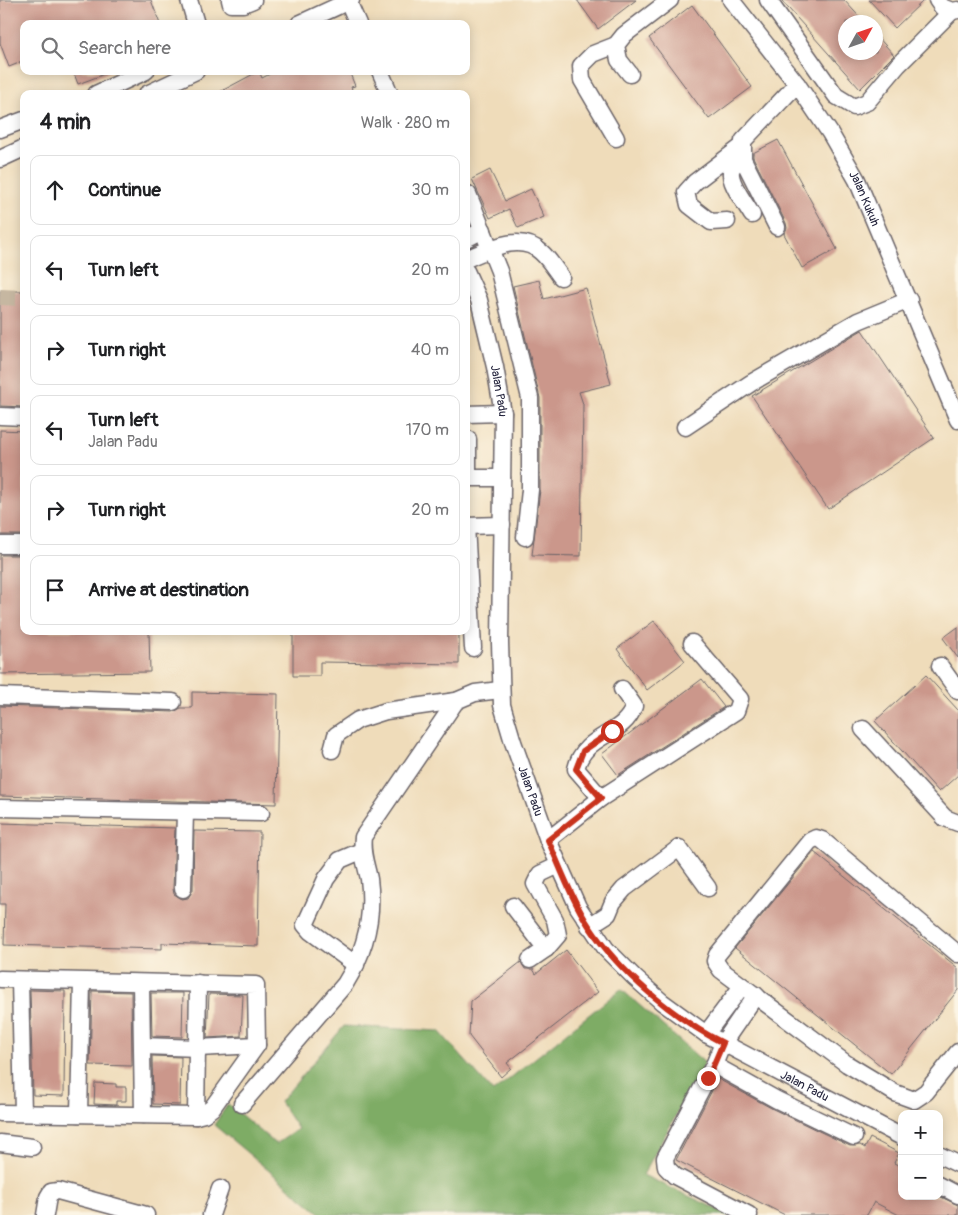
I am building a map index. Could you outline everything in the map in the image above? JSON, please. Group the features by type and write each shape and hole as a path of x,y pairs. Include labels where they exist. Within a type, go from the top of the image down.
{"street":[{"path":"189,0 195,20"},
{"path":"230,0 231,4 244,4 252,0"},
{"path":"616,138 582,80 581,66 593,54 616,45 624,35 670,0"},
{"name":"Jalan Kukuh","path":"731,0 797,84 830,133 857,180 958,420"},
{"path":"768,0 836,96 854,107 867,102 898,65 955,10 942,6 937,0"},
{"path":"308,20 349,1 356,20"},
{"path":"616,45 619,60 630,74"},
{"path":"105,90 137,75"},
{"path":"156,90 187,75"},
{"path":"382,75 388,90"},
{"path":"777,227 742,153 742,141 797,84"},
{"path":"0,129 20,122"},
{"path":"0,159 20,150"},
{"path":"742,153 731,170 733,181 752,215"},
{"path":"727,221 711,222 689,205 686,192 695,182 742,153"},
{"path":"470,199 499,272 530,398 530,490 525,537"},
{"path":"470,237 482,230"},
{"path":"470,257 490,248 524,243 541,251 561,277"},
{"name":"Jalan Padu","path":"470,280 479,300 495,367 503,413 500,690 513,742 548,840 589,926 606,949 635,978 662,1002 706,1034 898,1135"},
{"path":"685,427 751,383 858,321 909,300"},
{"path":"470,414 503,413"},
{"path":"0,416 20,417"},
{"path":"470,478 502,478"},
{"path":"470,526 502,525"},
{"path":"0,545 20,545"},
{"path":"470,596 473,648"},
{"path":"548,840 601,798 736,711 740,699 692,643"},
{"path":"940,666 958,691"},
{"path":"601,798 576,769 583,751 631,718 634,706 622,689"},
{"path":"332,750 336,734 358,720 386,711 456,701 475,693 500,690"},
{"path":"0,696 173,702"},
{"path":"242,1104 345,984 356,965 367,938 369,905 369,880 361,851 363,838 456,701"},
{"path":"863,729 945,818 958,823"},
{"path":"0,808 261,813"},
{"path":"183,889 185,812"},
{"path":"958,954 822,840 816,838 810,841 716,958 718,967 742,986 847,1064 895,1093 914,1100 926,1092 958,1052"},
{"path":"589,926 608,914 613,902 624,890 679,848 708,888"},
{"path":"356,965 310,931 305,925 326,879 340,860 361,851"},
{"path":"530,960 546,949 558,935 555,920 536,884 540,874 559,865"},
{"path":"513,906 546,949"},
{"path":"0,979 256,985 257,1045 212,1108 204,1114 196,1116 0,1113"},
{"path":"20,980 23,1113"},
{"path":"79,1114 82,982"},
{"path":"141,983 143,1115"},
{"path":"196,1116 198,984"},
{"path":"706,1034 742,986"},
{"path":"749,1215 675,1176 666,1167 665,1158 714,1065 723,1043 756,995"},
{"path":"142,1046 198,1048 257,1045"},
{"path":"714,1065 777,1100 854,1137"},
{"path":"777,1100 790,1079"},
{"path":"0,1143 32,1147"},
{"path":"943,1157 958,1164"},
{"path":"943,1187 958,1194"},
{"path":"211,1215 220,1189"},
{"path":"45,1215 48,1197 51,1192 58,1191 146,1215"}],"green space":[{"path":"621,989 705,1063 643,1175 730,1215 322,1215 214,1125 228,1104 276,1144 298,1129 280,1102 344,1026 439,1031 493,1092"}],"building":[{"path":"0,0 151,0 158,20 20,20 20,63 9,67 0,43"},
{"path":"577,0 636,0 598,29"},
{"path":"781,0 844,0 858,15 838,15 838,60 883,60 883,43 894,55 860,89"},
{"path":"869,0 924,0 895,28"},
{"path":"692,5 752,87 709,119 649,38"},
{"path":"75,75 102,75 78,84"},
{"path":"252,75 261,75 262,78 268,75 351,75 355,86 351,87 352,90 223,90"},
{"path":"778,140 837,249 802,268 784,234 787,228 786,223 753,157 753,153"},
{"path":"490,170 505,201 531,189 544,217 518,228 509,209 490,218 472,179"},
{"path":"539,280 544,299 586,288 611,384 579,392 583,404 581,556 532,555 540,490 540,398 513,286"},
{"path":"0,291 20,291 20,407 0,406"},
{"path":"862,330 934,438 828,509 752,396"},
{"path":"0,430 20,431 20,535 0,535"},
{"path":"0,555 20,555 20,635 149,635 150,672 0,674"},
{"path":"654,621 685,661 647,690 617,649"},
{"path":"958,627 958,658 943,638"},
{"path":"293,635 459,635 459,664 320,662 320,676 293,676"},
{"path":"926,675 958,710 958,775 939,792 875,721"},
{"path":"702,679 724,707 618,775 602,754"},
{"path":"192,692 278,694 276,804 0,796 0,706 173,712 181,708 192,708"},
{"path":"0,823 175,828 173,889 174,894 182,899 188,898 193,890 194,831 260,832 258,946 162,943 162,949 4,945 5,904 0,904"},
{"path":"814,852 958,968 958,990 891,1074 735,948"},
{"path":"566,950 598,992 507,1063 511,1068 501,1077 469,1036 471,1001 521,962 525,969 533,969 536,974"},
{"path":"30,990 65,991 64,1096 33,1095"},
{"path":"92,991 131,992 132,1066 90,1065"},
{"path":"151,993 183,993 182,1037 152,1036"},
{"path":"209,994 243,995 241,1036 207,1038"},
{"path":"152,1056 181,1057 180,1105 153,1104"},
{"path":"718,1079 773,1109 850,1146 860,1145 865,1148 870,1138 898,1152 894,1163 898,1165 898,1200 943,1200 943,1198 958,1205 958,1215 899,1215 874,1202 867,1215 785,1215 676,1160"},
{"path":"95,1083 116,1084 116,1087 126,1087 126,1101 116,1101 116,1105 94,1104"}],"tunnel":[{"path":"0,297 20,298"}],"route":[{"path":"612,731 583,751 579,757 576,769 601,798 548,840 578,907 606,949 662,1002 706,1034 723,1043 708,1078"}]}
